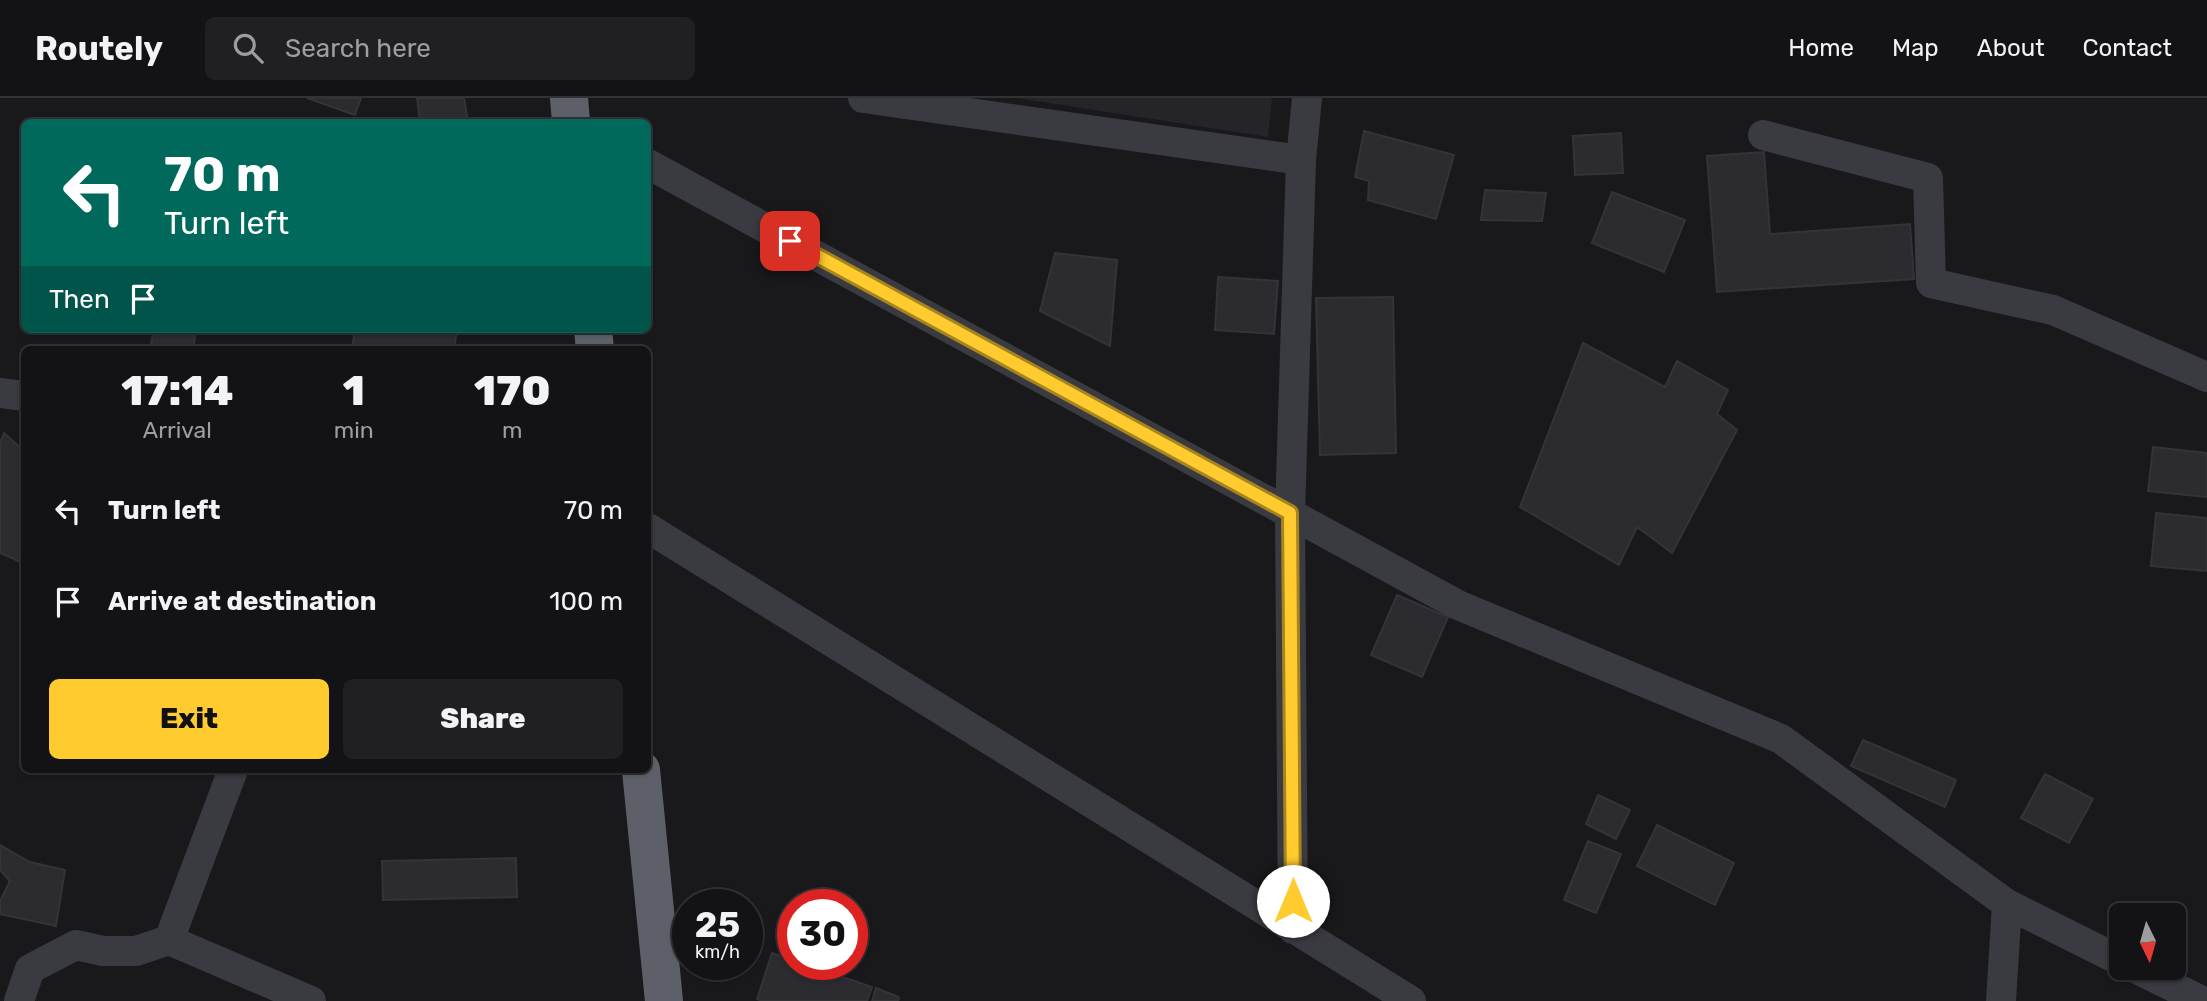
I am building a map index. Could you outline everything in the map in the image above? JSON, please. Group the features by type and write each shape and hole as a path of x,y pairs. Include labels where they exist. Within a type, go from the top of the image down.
{"highway":[{"path":"569,98 571,119"},
{"path":"641,773 664,1001"}],"street":[{"path":"863,98 1301,160"},
{"path":"1293,929 1290,513 1301,160 1307,98"},
{"path":"1763,135 1928,178 1931,283 2053,310 2207,377"},
{"path":"651,166 1458,605 1781,739 2007,904 2109,955"},
{"path":"0,393 21,396"},
{"path":"651,530 1411,1001"},
{"path":"169,940 232,773"},
{"path":"2001,1001 2007,904"},
{"path":"19,1001 30,969 76,945 103,951 136,951 169,940 311,1001"},
{"path":"2160,980 2203,1001"}],"shaded area":[{"path":"1017,98 1272,98 1268,137"}],"building":[{"path":"307,98 361,98 355,115"},
{"path":"417,98 464,98 468,119 420,119"},
{"path":"1364,131 1454,155 1436,219 1368,200 1369,181 1355,177"},
{"path":"1621,133 1623,173 1575,175 1573,136"},
{"path":"1764,152 1770,234 1910,224 1914,279 1717,292 1707,156"},
{"path":"1485,190 1546,193 1542,221 1481,220"},
{"path":"1612,192 1685,220 1664,272 1592,243"},
{"path":"1055,253 1117,260 1110,346 1040,311"},
{"path":"1218,277 1278,281 1274,334 1215,330"},
{"path":"1393,297 1396,453 1320,455 1316,298"},
{"path":"153,333 195,333 194,346 151,346"},
{"path":"354,333 456,333 455,346 352,346"},
{"path":"1583,343 1665,387 1677,361 1728,390 1717,414 1737,430 1672,553 1637,527 1619,565 1520,507"},
{"path":"4,433 21,448 21,562 0,553 0,443"},
{"path":"2153,447 2207,453 2207,497 2148,491"},
{"path":"2156,513 2207,518 2207,571 2151,566"},
{"path":"1397,595 1448,617 1422,677 1371,655"},
{"path":"1863,740 1956,780 1945,807 1851,766"},
{"path":"2045,774 2093,799 2069,843 2021,818"},
{"path":"1598,795 1630,810 1616,839 1586,824"},
{"path":"1657,825 1734,863 1715,905 1637,866"},
{"path":"1588,841 1621,854 1596,913 1564,900"},
{"path":"0,845 30,862 65,870 56,926 0,914 0,901 10,881 0,870"},
{"path":"516,858 517,897 383,900 382,861"},
{"path":"772,953 777,955 777,980 852,980 872,987 867,1001 757,999"},
{"path":"876,988 899,997 898,1001 872,1001"}],"route":[{"path":"790,241 1290,513 1293,901"}]}
